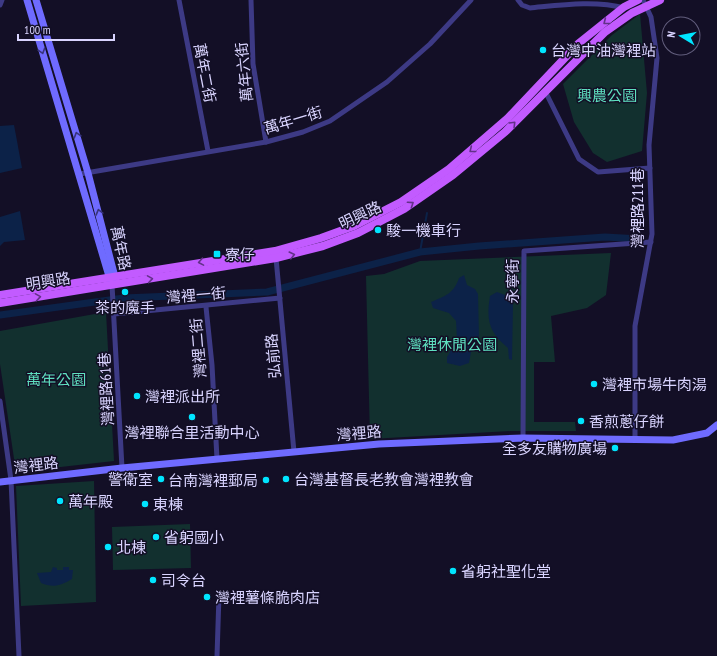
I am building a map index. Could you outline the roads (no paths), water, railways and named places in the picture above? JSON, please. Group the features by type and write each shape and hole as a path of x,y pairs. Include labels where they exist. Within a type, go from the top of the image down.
{"main road":[{"name":"明興路","path":"0,295 276,258 337,241 358,233 404,209 453,175 486,149 543,88 578,43 624,8 638,0"},
{"name":"明興路","path":"0,303 112,280 280,250 321,238 354,226 401,202 449,169 490,135 605,32 632,14 645,3 660,0"}],"street":[{"path":"0,5 2,0"},
{"name":"萬年路","path":"27,0 112,280"},
{"name":"萬年路","path":"36,0 88,173 112,280"},
{"name":"萬年二街","path":"179,0 208,151"},
{"name":"萬年六街","path":"251,0 253,64 266,142"},
{"name":"萬年一街","path":"80,174 266,142 303,132 338,117 387,82 430,44 471,0"},
{"path":"518,0 522,5 530,8 557,3 606,4 624,8 632,14"},
{"name":"灣裡路211巷","path":"635,440 635,326 651,242 649,145 657,58 651,17 645,3"},
{"path":"543,88 579,159 588,167 598,172 650,168"},
{"name":"永寧街","path":"523,438 524,251 651,242"},
{"name":"弘前路","path":"276,258 294,452"},
{"name":"灣裡路61巷","path":"112,280 122,468"},
{"name":"灣裡一街","path":"114,312 206,306 280,298"},
{"name":"灣裡二街","path":"206,306 212,365 217,459"},
{"path":"0,401 11,480 20,656"},
{"name":"灣裡路","path":"0,482 122,468 379,444 523,438 673,440 699,436 710,432 717,425"},
{"path":"217,656 219,595"}],"water":[{"path":"14,125 22,168 0,173 0,126"},
{"path":"20,211 25,240 4,242 0,246 0,217"},
{"path":"464,275 467,285 475,289 478,294 479,338 471,352 469,363 460,366 447,363 447,357 457,340 456,321 449,313 433,308 431,302 452,291 459,278"},
{"path":"497,292 505,295 513,303 512,360 509,359 508,348 497,337 490,325 488,312 490,296"},
{"path":"53,567 57,568 57,570 63,570 63,567 69,567 69,570 73,570 72,579 56,586 41,583 37,573 51,572"}],"waterway":[{"path":"420,252 427,213"},
{"path":"0,315 124,298 267,292 420,252 479,246 605,237 640,239"}],"place":[{"name":"台灣中油灣裡站","path":"543,50"},
{"name":"駿一機車行","path":"378,230"},
{"name":"寮仔","path":"217,254"},
{"name":"茶的魔手","path":"125,292"},
{"name":"灣裡市場牛肉湯","path":"594,384"},
{"name":"灣裡派出所","path":"137,396"},
{"name":"灣裡聯合里活動中心","path":"192,417"},
{"name":"香煎蔥仔餅","path":"581,421"},
{"name":"全多友購物廣場","path":"615,448"},
{"name":"警衛室","path":"161,479"},
{"name":"台灣基督長老教會灣裡教會","path":"286,479"},
{"name":"台南灣裡郵局","path":"266,480"},
{"name":"萬年殿","path":"60,501"},
{"name":"東棟","path":"145,504"},
{"name":"省躬國小","path":"156,537"},
{"name":"北棟","path":"108,547"},
{"name":"省躬社聖化堂","path":"453,571"},
{"name":"司令台","path":"153,580"},
{"name":"灣裡薯條脆肉店","path":"207,597"}],"park label":[{"name":"興農公園","path":"607,95"},
{"name":"灣裡休閒公園","path":"452,344"},
{"name":"萬年公園","path":"56,379"}]}
